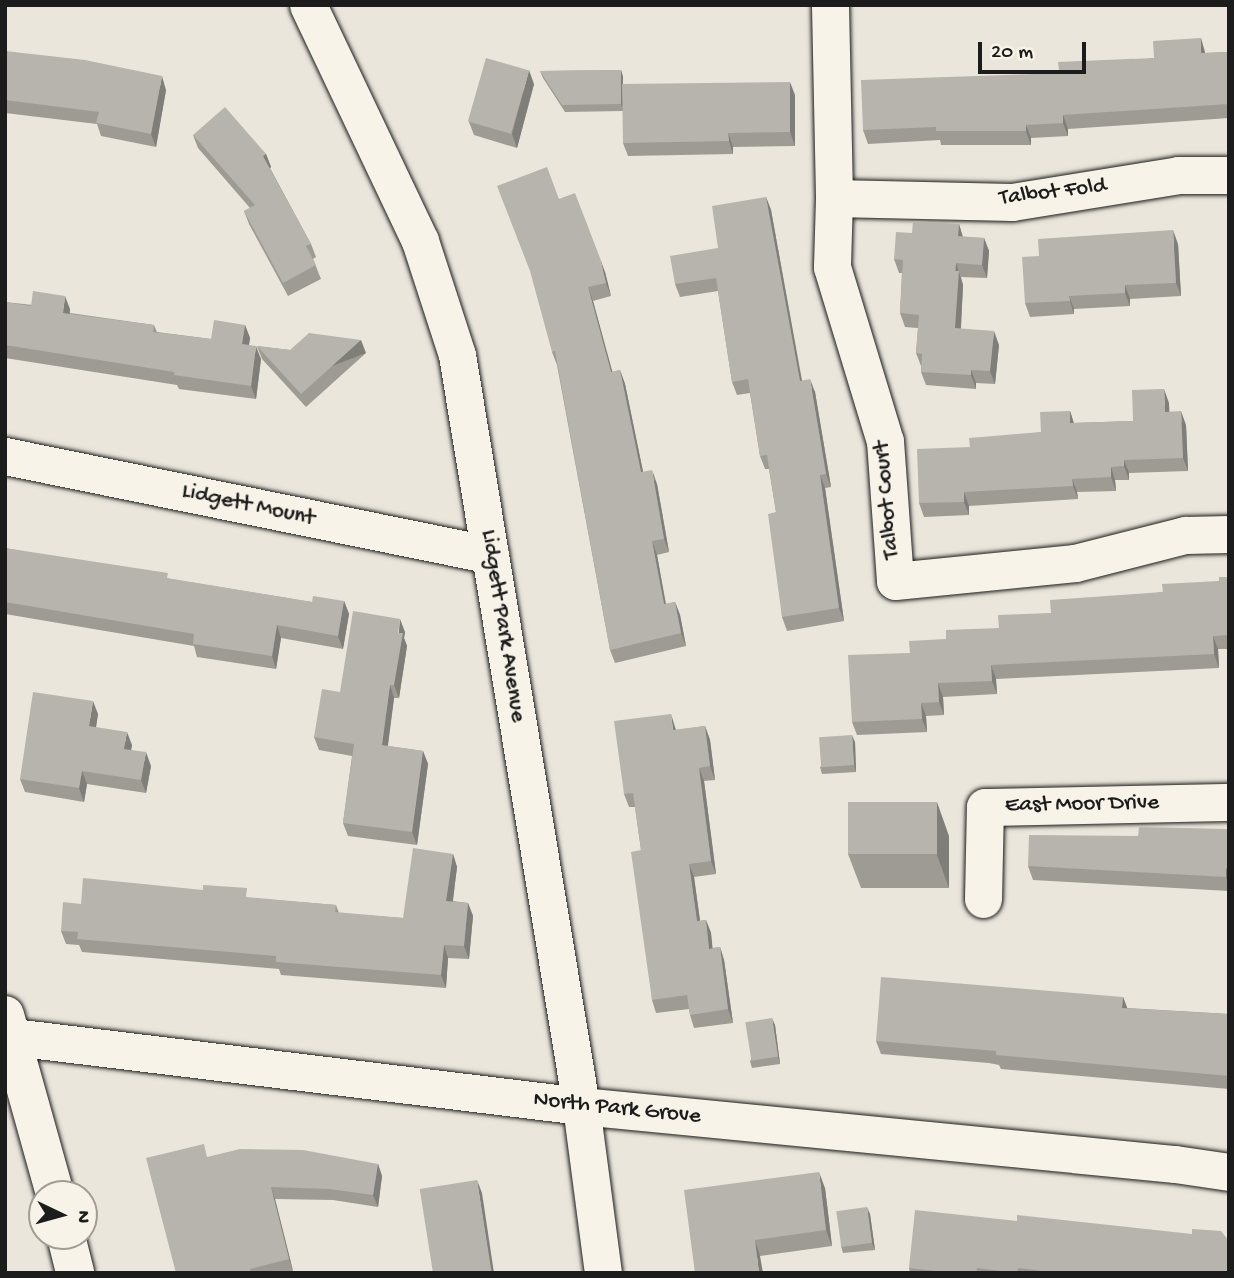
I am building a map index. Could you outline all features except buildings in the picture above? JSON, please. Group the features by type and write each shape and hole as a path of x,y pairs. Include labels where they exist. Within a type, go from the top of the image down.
{"street":[{"name":"Lidgett Park Avenue","path":"308,5 420,241 457,355 581,1106 603,1273"},
{"name":"Talbot Court","path":"830,5 834,198 832,267 885,441 895,581 1075,563 1185,536 1229,534"},
{"name":"Talbot Fold","path":"834,198 1012,202 1178,175 1229,175"},
{"name":"Lidgett Mount","path":"5,456 490,555"},
{"name":"East Moor Drive","path":"983,899 985,807 1229,802"},
{"name":"North Park Grove","path":"8,1029 581,1106 1175,1164 1229,1172"},
{"path":"8,1029 51,1180"},
{"path":"69,1250 75,1273"}]}
